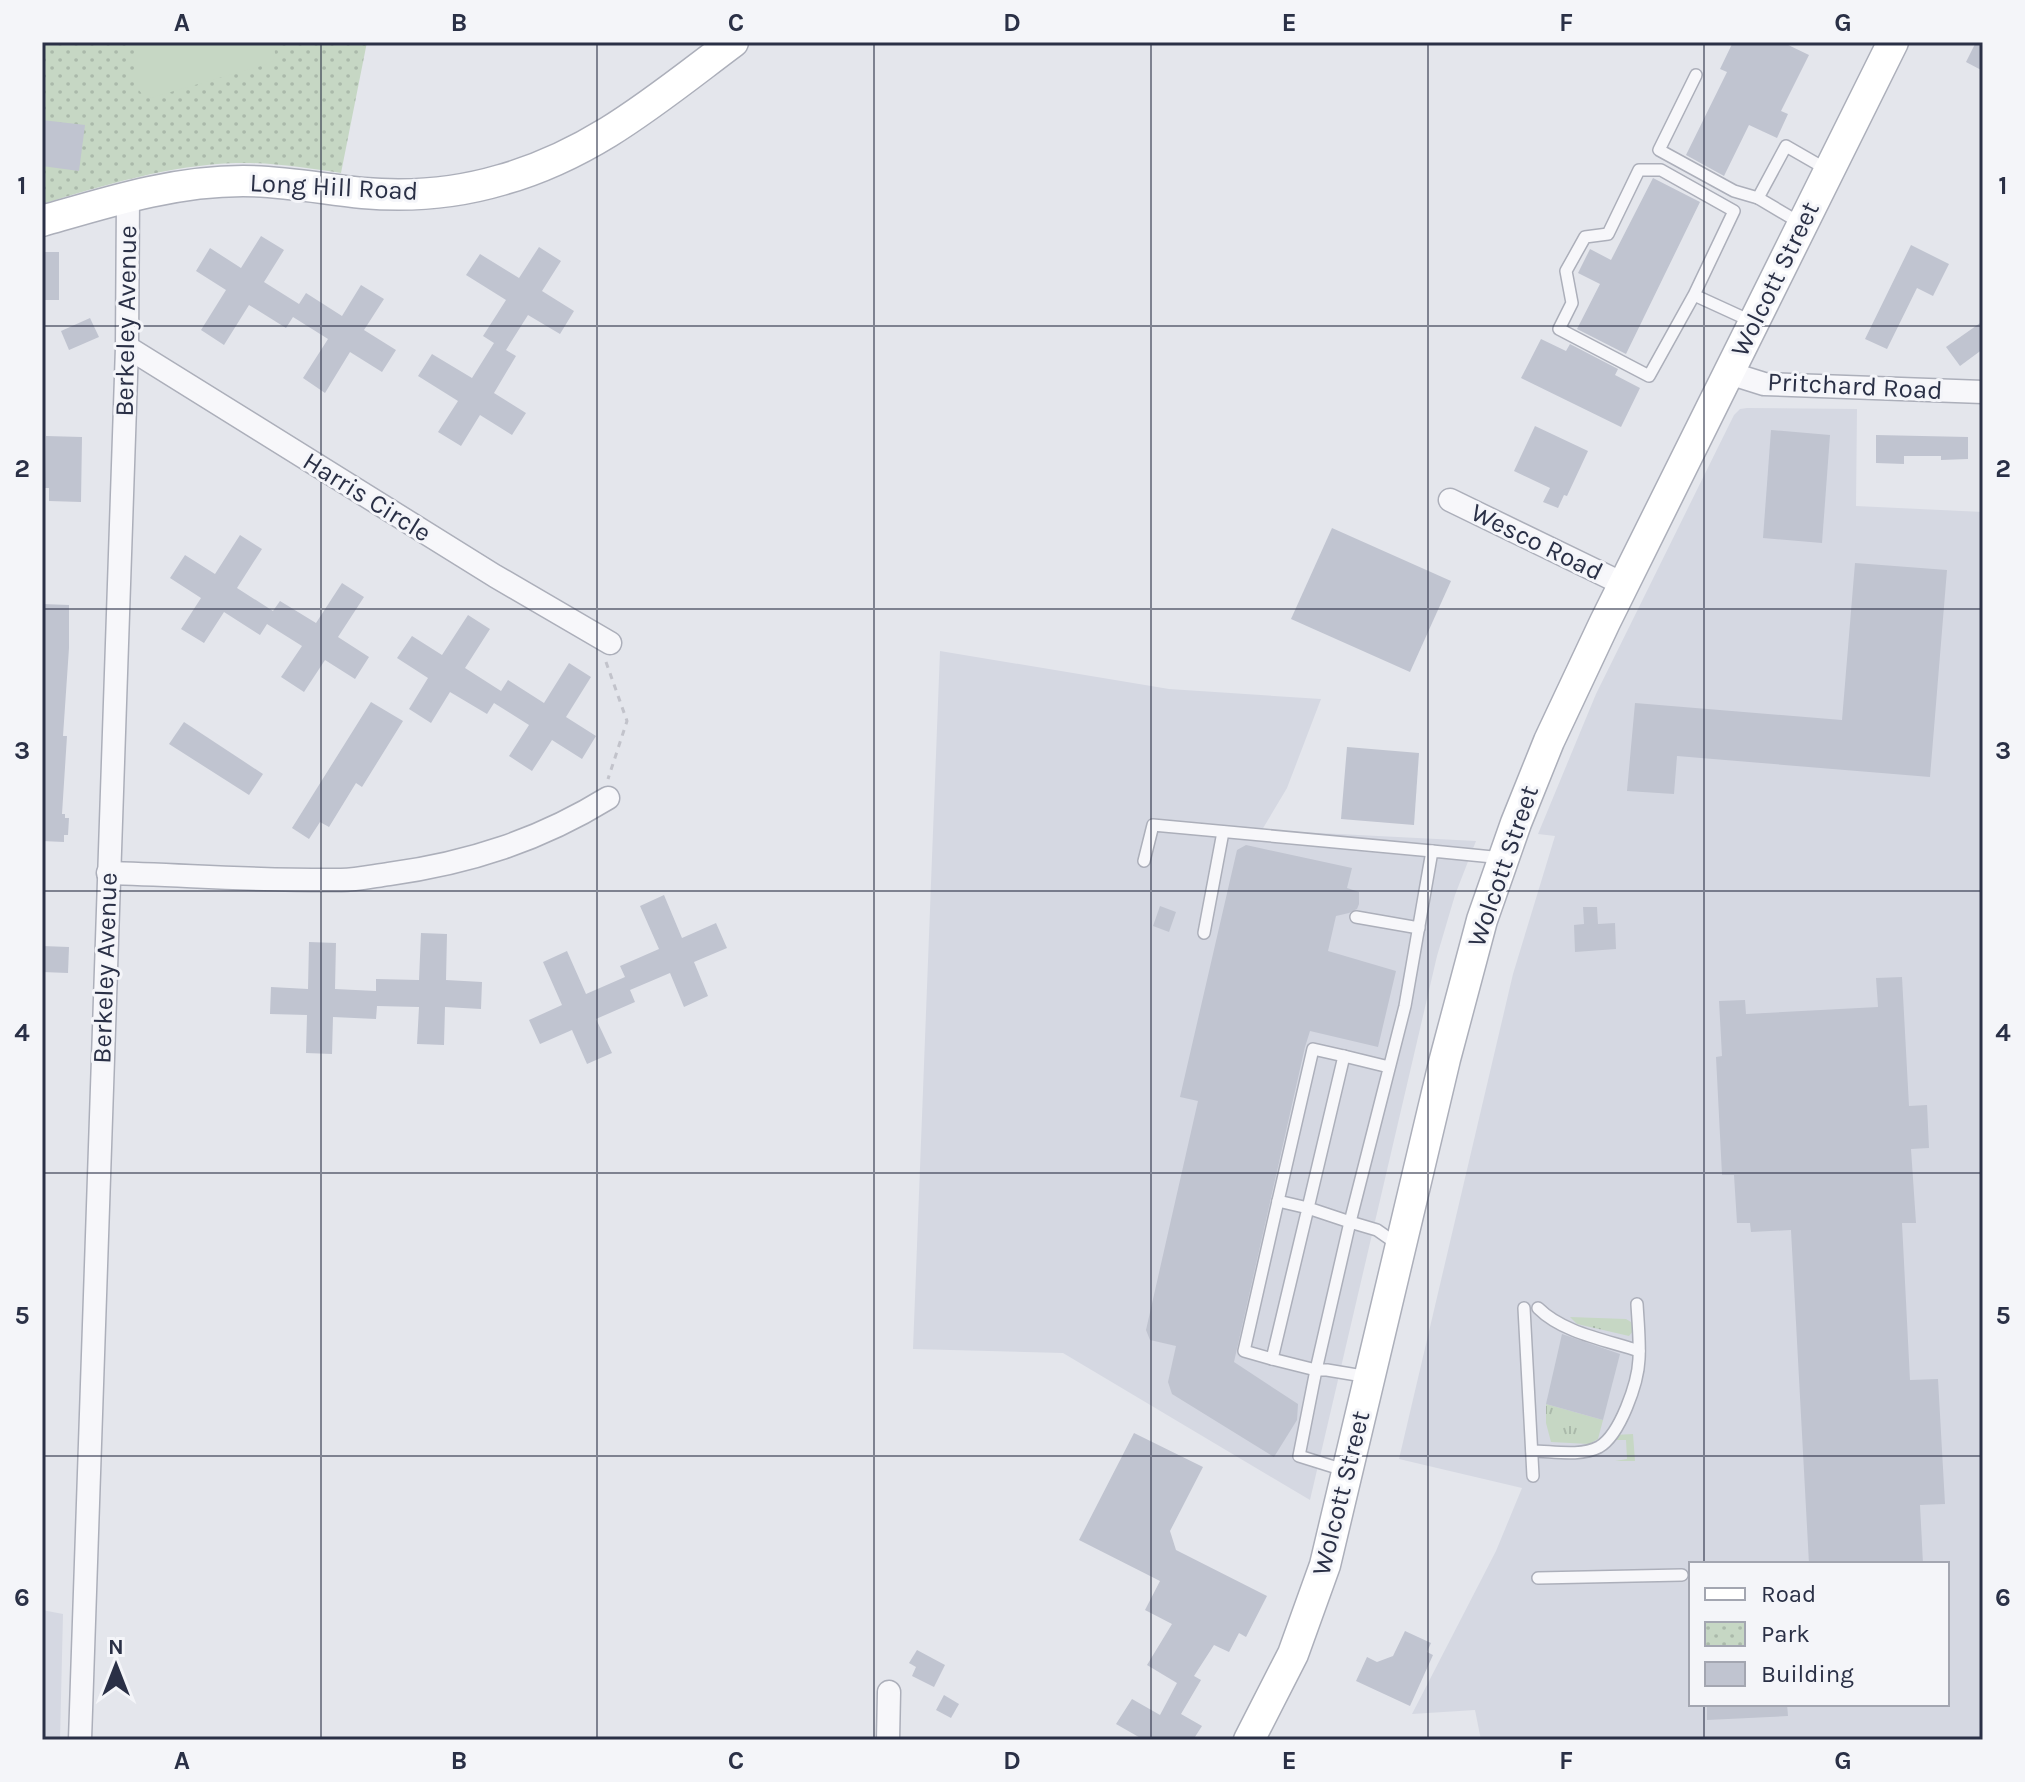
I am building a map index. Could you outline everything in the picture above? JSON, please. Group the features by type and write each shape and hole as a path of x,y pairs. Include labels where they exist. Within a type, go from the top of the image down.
{"main road":[{"name":"Long Hill Road","path":"42,221 175,186 221,182 277,183 365,193 407,194 457,190 503,180 561,159 600,139 733,42"},
{"name":"Wolcott Street","path":"1249,1740 1283,1675 1325,1565 1464,984 1503,858 1555,726 1893,42"}],"street":[{"name":"Berkeley Avenue","path":"80,1740 127,347 128,197"},
{"name":"Harris Circle","path":"127,347 495,576 610,643"},
{"name":"Pritchard Road","path":"1729,373 1764,384 1983,392"},
{"name":"Wesco Road","path":"1450,500 1623,584"},
{"path":"108,873 344,880 408,872 457,862 513,845 568,823 608,798"},
{"path":"888,1740 889,1692"}],"lane":[{"path":"1696,75 1659,150 1734,191 1758,198 1802,224"},
{"path":"1758,198 1786,146 1829,170"},
{"path":"1639,170 1661,170 1734,211 1694,295 1649,376 1559,329 1572,303 1566,271 1585,237 1608,234 1639,170"},
{"path":"1694,295 1754,322"},
{"path":"1144,861 1153,825 1503,858"},
{"path":"1204,933 1223,832"},
{"path":"1348,1471 1299,1456 1350,1222 1405,1006 1432,851"},
{"path":"1356,917 1419,928"},
{"path":"1370,1378 1316,1370 1244,1351 1313,1049 1389,1067"},
{"path":"1272,1359 1344,1056"},
{"path":"1278,1201 1377,1230 1401,1246"},
{"path":"1532,1451 1583,1452 1600,1446 1617,1428 1637,1378 1637,1304"},
{"path":"1524,1308 1533,1476"},
{"path":"1538,1308 1564,1326 1639,1351"},
{"path":"1538,1578 1682,1575"}],"path":[{"path":"608,798 609,773 623,740 627,721 606,663 610,643"}],"shaded area":[{"path":"1747,408 1857,409 1856,506 1983,512 1983,1738 1481,1740 1475,1710 1412,1714 1496,1551 1522,1488 1399,1459 1513,974 1555,836 1538,834 1596,694 1734,415 1740,409"},
{"path":"940,651 1169,689 1321,699 1287,788 1262,830 1476,841 1455,895 1437,956 1310,1500 1063,1353 913,1349"},
{"path":"42,1610 63,1614 60,1740 42,1740"}],"green space":[{"path":"42,42 367,42 341,173 262,163 211,165 138,177 42,204"},
{"path":"138,42 274,42 275,54 273,61 264,65 150,98 138,89"},
{"path":"1570,1317 1626,1319 1634,1330 1629,1336 1577,1324"},
{"path":"1546,1404 1603,1420 1598,1439 1589,1444 1551,1442 1546,1423"},
{"path":"1633,1434 1635,1461 1615,1461 1627,1459 1626,1440 1615,1440 1615,1435"}],"building":[{"path":"1733,42 1782,42 1809,55 1781,111 1788,114 1777,138 1749,125 1724,176 1686,155 1727,72 1720,69"},
{"path":"1976,42 1983,42 1983,71 1966,62"},
{"path":"42,120 85,125 79,171 42,166"},
{"path":"1653,178 1700,202 1626,354 1577,329 1600,284 1578,273 1590,249 1611,260"},
{"path":"261,236 284,250 264,282 299,304 306,293 342,316 361,285 384,299 364,330 396,350 382,372 350,352 325,393 303,378 328,339 293,317 286,328 249,305 224,345 201,330 226,290 196,271 210,248 241,268"},
{"path":"1911,245 1949,264 1933,296 1917,288 1887,349 1865,339"},
{"path":"539,247 561,261 542,291 574,311 560,334 528,315 506,350 516,356 494,393 526,413 512,435 480,415 461,446 438,432 458,401 418,376 432,354 472,378 494,343 483,336 506,300 466,275 480,254 519,278"},
{"path":"42,252 59,252 59,300 42,300"},
{"path":"90,318 99,337 69,350 61,331"},
{"path":"1983,321 1983,349 1960,366 1946,347"},
{"path":"1541,339 1566,351 1570,344 1618,369 1615,375 1640,388 1621,427 1521,378"},
{"path":"1535,426 1588,451 1558,508 1543,502 1550,488 1514,471"},
{"path":"1771,430 1830,435 1822,543 1763,538"},
{"path":"1876,435 1968,437 1968,459 1904,456 1904,464 1876,463"},
{"path":"46,436 82,437 81,502 49,501 49,488 45,488"},
{"path":"1332,528 1451,581 1410,672 1291,619"},
{"path":"240,535 262,549 237,588 273,611 280,601 316,623 342,583 364,597 338,637 369,657 355,679 325,660 304,692 281,677 302,646 267,624 260,635 224,612 204,643 181,629 201,598 170,578 185,555 215,574"},
{"path":"1855,563 1947,570 1930,777 1677,756 1674,794 1627,791 1635,703 1842,720"},
{"path":"42,604 69,605 62,814 69,818 68,835 64,835 64,842 42,841"},
{"path":"468,615 490,629 465,668 501,691 508,680 544,703 569,663 591,677 566,717 596,736 582,759 552,740 532,771 509,756 529,725 494,703 487,714 450,692 431,723 409,709 428,678 397,658 412,636 442,655"},
{"path":"371,702 403,721 362,787 356,783 329,827 320,822 309,839 292,828"},
{"path":"184,722 263,774 249,795 169,744"},
{"path":"1347,747 1419,753 1414,825 1341,819"},
{"path":"1246,845 1352,868 1347,888 1359,892 1359,904 1357,909 1336,916 1328,951 1396,971 1378,1047 1310,1031 1305,1047 1234,1362 1298,1404 1297,1420 1274,1457 1172,1394 1168,1382 1176,1346 1150,1340 1146,1330 1198,1101 1180,1097 1237,850"},
{"path":"664,895 682,938 716,923 727,948 694,962 708,996 684,1007 670,973 630,990 635,1002 596,1019 612,1053 587,1064 572,1030 540,1044 529,1020 562,1005 543,962 567,951 586,994 625,977 620,966 659,949 640,906"},
{"path":"1160,906 1176,912 1169,932 1153,926"},
{"path":"1583,907 1597,907 1598,924 1615,923 1616,949 1575,952 1574,925 1584,924"},
{"path":"421,933 447,934 446,980 482,982 481,1009 445,1007 444,1045 417,1044 419,1007 377,1006 376,1019 333,1017 332,1054 306,1053 307,1015 270,1014 271,987 308,989 309,942 336,943 335,989 376,991 376,979 419,980"},
{"path":"42,946 69,947 68,973 42,972"},
{"path":"1902,977 1909,1106 1927,1105 1929,1148 1911,1149 1916,1223 1902,1223 1910,1380 1938,1379 1945,1504 1920,1505 1923,1562 1809,1562 1791,1230 1751,1232 1750,1223 1737,1223 1734,1175 1722,1175 1716,1057 1722,1056 1719,1001 1745,1000 1746,1014 1878,1007 1876,978"},
{"path":"1562,1334 1620,1354 1603,1420 1546,1404"},
{"path":"1134,1433 1203,1467 1170,1531 1176,1550 1267,1596 1246,1637 1239,1633 1229,1652 1214,1645 1194,1676 1201,1680 1181,1714 1202,1726 1193,1740 1144,1740 1116,1724 1132,1699 1160,1715 1177,1683 1147,1665 1172,1624 1145,1610 1160,1581 1079,1540"},
{"path":"1405,1631 1431,1643 1427,1652 1433,1655 1410,1706 1356,1681 1367,1657 1377,1662 1393,1656"},
{"path":"917,1650 945,1665 934,1687 912,1676 916,1667 909,1663"},
{"path":"944,1695 959,1704 951,1718 936,1710"},
{"path":"1707,1706 1787,1706 1788,1716 1707,1720"}]}
